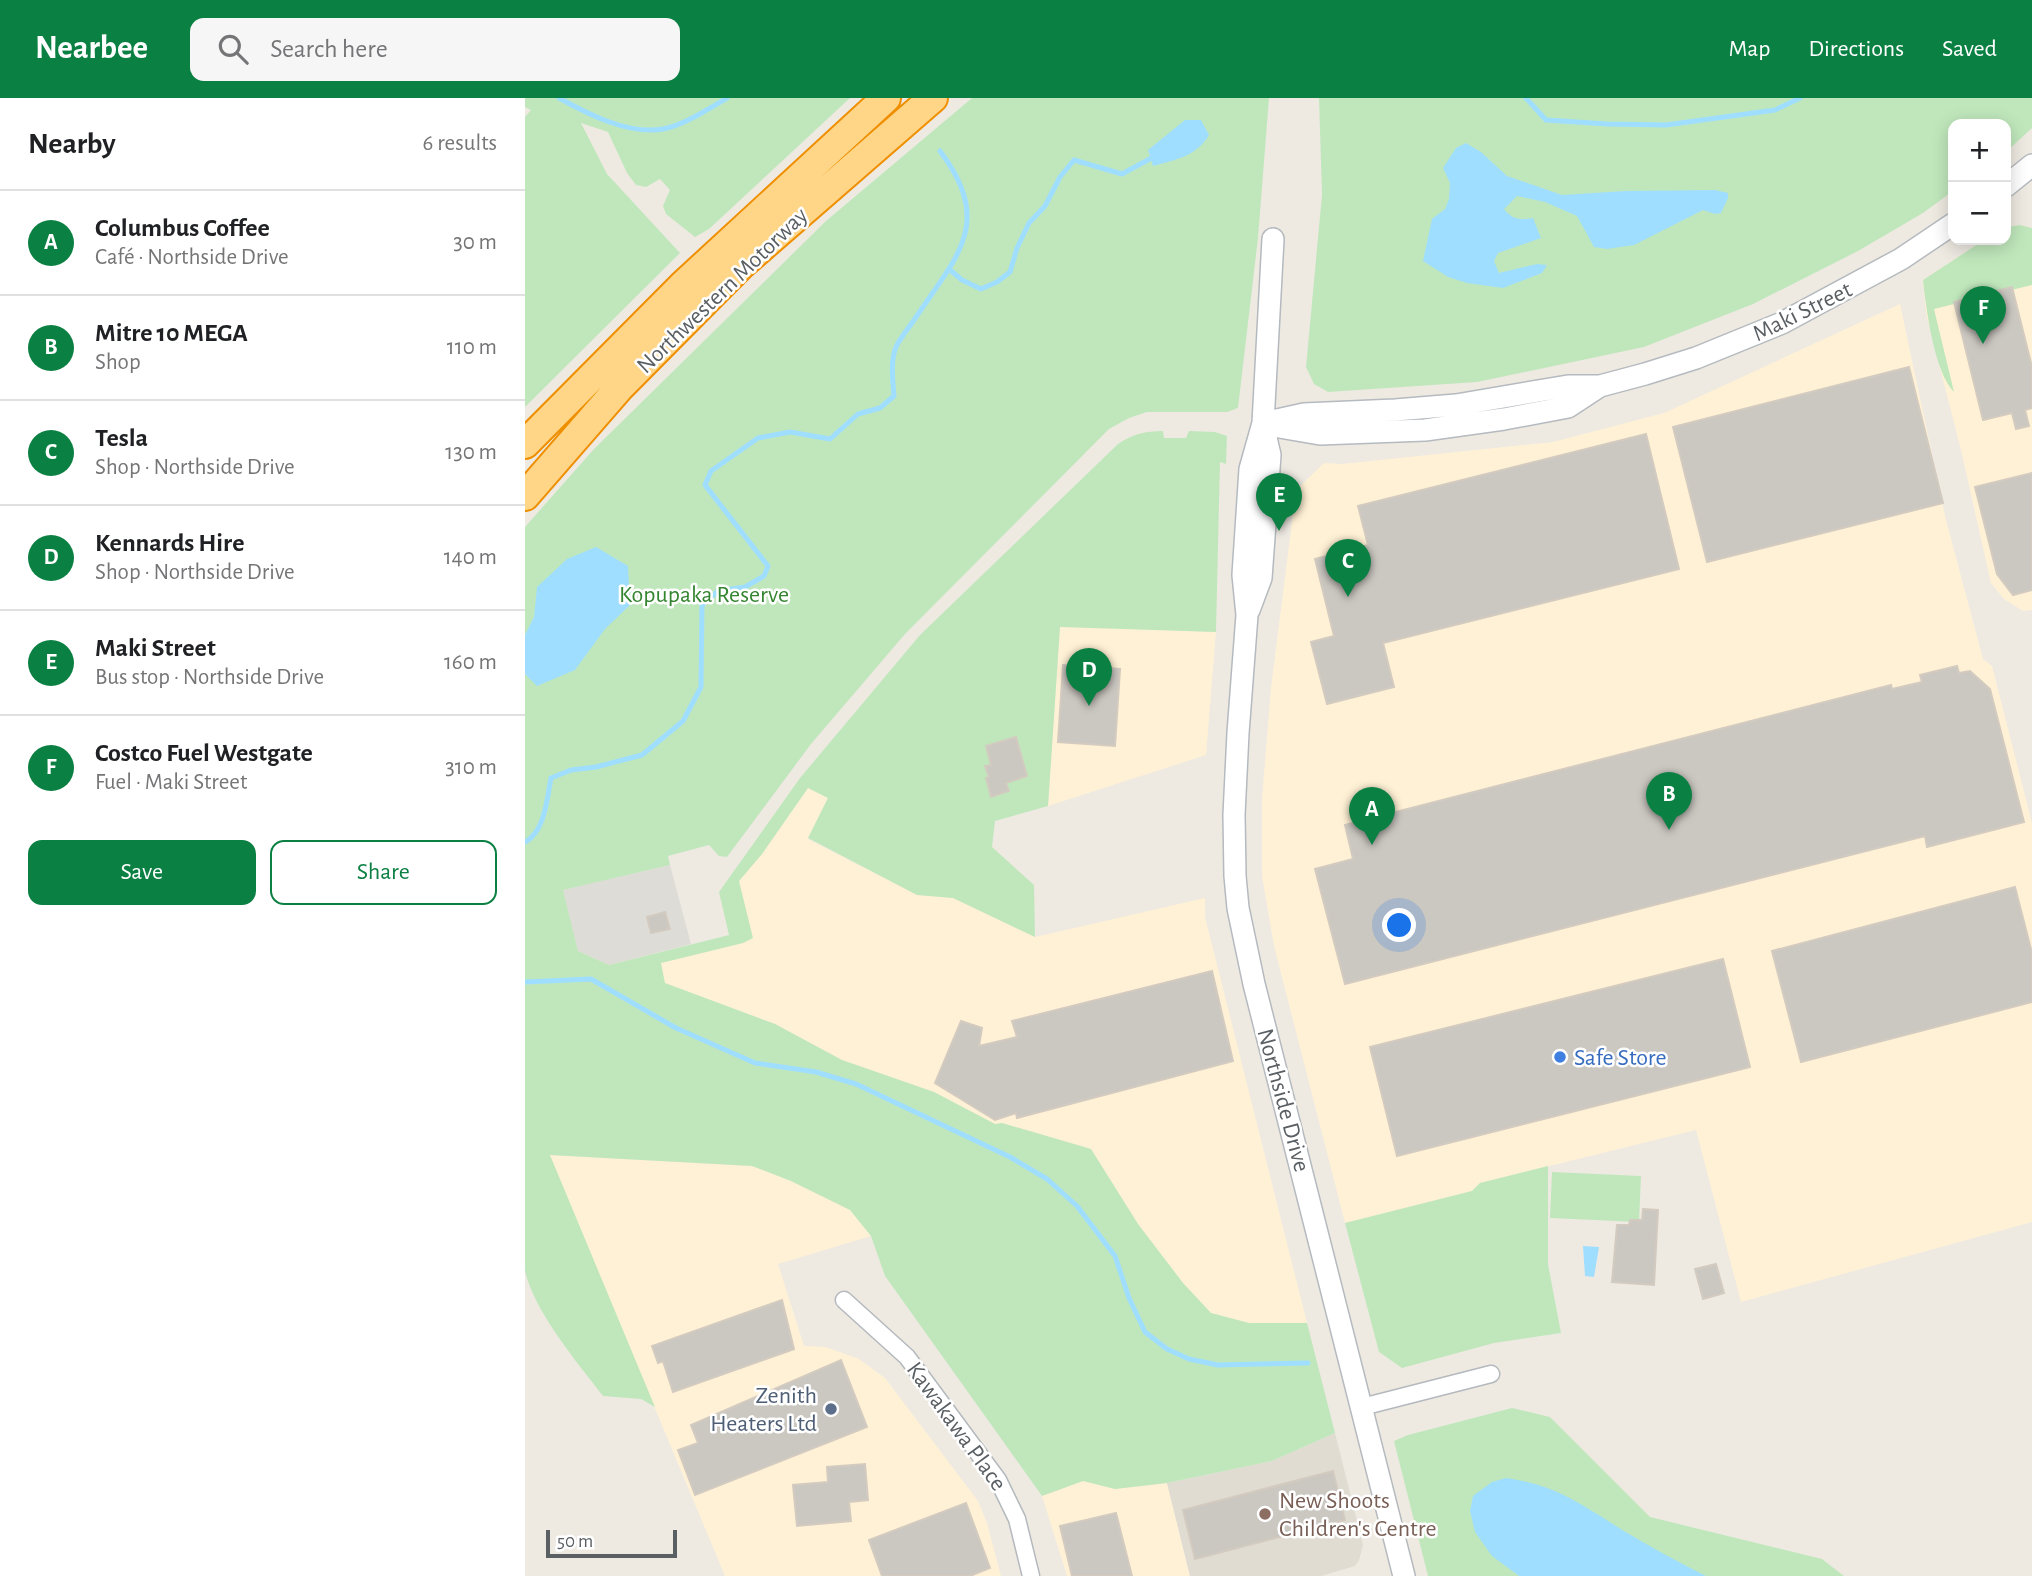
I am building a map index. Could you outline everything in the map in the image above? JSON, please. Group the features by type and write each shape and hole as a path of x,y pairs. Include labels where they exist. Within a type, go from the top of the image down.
{"highway":[{"name":"Northwestern Motorway","path":"525,444 683,285 886,98"},
{"name":"Northwestern Motorway","path":"525,496 619,388 741,265 933,98"}],"street":[{"path":"2011,183 2030,171"},
{"name":"Maki Street","path":"1263,423 1320,434 1425,430 1568,407 1600,386 1696,358 1782,324 1901,259 1948,227"},
{"name":"Northside Drive","path":"1273,239 1263,423 1250,469 1243,575 1247,615 1234,815 1238,908 1263,1020 1404,1576"},
{"name":"Kawakawa Place","path":"844,1300 908,1357 998,1480 1017,1519 1031,1576"},
{"path":"1362,1407 1491,1374"}],"shaded area":[{"path":"2011,226 2032,228 2032,610 2023,611 2004,599 1991,583 1926,313 1923,280 1976,245 2011,245"},
{"path":"1900,304 1946,520 1983,659 1992,666 2032,823 2032,1222 1741,1302 1696,1130 1480,1183 1472,1191 1345,1223 1274,946 1262,876 1262,799 1271,688 1296,490 1324,463 1342,464 1553,442 1664,413"},
{"path":"1060,626 1216,632 1206,755 1048,806"},
{"path":"808,788 828,798 808,839 917,895 953,898 1035,937 1205,898 1205,917 1307,1323 1249,1323 1211,1313 1183,1283 1138,1224 1091,1149 1002,1123 995,1124 934,1092 842,1060 775,1024 664,983 661,963 743,943 739,881 762,854"},
{"path":"670,865 691,944 609,965 578,951 562,890"},
{"path":"549,1155 752,1166 791,1181 850,1210 871,1236 778,1264 804,1346 826,1347 859,1359 885,1378 978,1501 987,1523 1001,1576 725,1576"},
{"name":"New Shoots Children's Centre","path":"1335,1433 1363,1545 1355,1566 1321,1576 1190,1576 1167,1483 1272,1461"},
{"path":"1083,1481 1115,1489 1167,1483 1190,1576 1067,1576 1042,1496"}],"green space":[{"path":"525,98 850,98 709,229 695,237 666,214 663,206 670,190 660,179 646,187 636,185 627,173 608,132 581,123 607,174 680,253 525,407 525,117 531,110 525,107"},
{"name":"Kopupaka Reserve","path":"972,98 1269,98 1258,238 1238,408 1227,412 1147,412 1109,429 905,634 811,744 727,857 719,856 709,845 668,856 670,865 563,890 578,951 609,965 729,935 719,892 800,778 920,635 1118,444 1134,435 1157,431 1163,431 1164,438 1186,438 1189,431 1215,432 1227,436 1226,464 1220,462 1216,632 1060,627 1048,806 995,821 992,847 1034,885 1035,937 953,898 917,895 808,838 828,798 808,788 762,854 739,881 753,938 743,943 661,963 665,983 775,1024 842,1060 934,1092 995,1124 1002,1123 1091,1149 1138,1224 1183,1283 1211,1313 1249,1323 1307,1323 1335,1433 1272,1461 1167,1483 1115,1489 1083,1481 1042,1496 885,1276 871,1236 850,1210 791,1181 752,1166 550,1155 655,1407 641,1399 603,1396 547,1320 525,1271 525,527 594,449 826,221"},
{"path":"1319,98 2032,98 2032,128 2011,147 2011,119 1948,119 1948,195 1923,213 1858,251 1753,304 1644,347 1477,382 1328,392 1314,384 1306,367 1322,195"},
{"path":"2011,226 2032,228 2032,285 1934,309 1954,392 1947,383 1936,355 1923,280 1976,245 2011,245"},
{"path":"1548,1166 1548,1264 1561,1333 1494,1343 1402,1368 1379,1352 1345,1223 1472,1191 1480,1183"},
{"path":"1552,1172 1641,1176 1639,1222 1550,1218"},
{"path":"1512,1408 1550,1417 1650,1517 1822,1559 1844,1576 1428,1576 1394,1441"}],"water":[{"path":"1185,120 1201,120 1209,135 1192,152 1153,166 1148,150"},
{"path":"1466,143 1481,152 1507,176 1562,195 1715,190 1728,193 1728,198 1721,213 1703,210 1634,245 1607,249 1594,247 1577,216 1545,202 1517,196 1504,209 1517,218 1533,218 1541,238 1498,253 1494,261 1499,273 1537,264 1547,265 1542,273 1503,288 1467,283 1448,277 1423,261 1432,219 1445,209 1449,199 1450,183 1443,168 1456,148"},
{"path":"596,547 628,566 630,605 605,629 575,670 537,686 525,674 525,635 534,617 537,587 567,559"},
{"path":"1583,1246 1599,1247 1594,1277 1585,1276"},
{"path":"1506,1478 1557,1492 1706,1576 1519,1576 1492,1556 1475,1532 1470,1511 1473,1496 1492,1482"}],"building":[{"path":"2012,287 2032,367 2032,408 2025,410 2029,426 2016,429 2012,413 1983,420 1954,302"},
{"path":"1909,367 1943,503 1707,562 1673,427"},
{"path":"1646,434 1679,569 1383,643 1394,687 1327,704 1311,642 1334,636 1315,559 1368,545 1358,506"},
{"path":"2032,473 2032,590 2013,595 1997,574 1975,487"},
{"path":"1063,665 1120,669 1115,746 1058,742"},
{"path":"1957,666 1959,673 1970,671 1990,689 2024,822 1927,847 1925,836 1345,984 1315,869 1353,859 1345,825 1891,685 1892,689 1922,682 1920,675"},
{"path":"1016,737 1027,776 1006,783 1009,791 991,797 985,766 991,765 986,746"},
{"path":"2015,887 2032,953 2032,1002 1801,1062 1772,951"},
{"path":"665,912 670,929 651,933 647,917"},
{"name":"Safe Store","path":"1723,959 1750,1067 1397,1156 1370,1047"},
{"path":"1212,971 1233,1061 1017,1118 1016,1113 995,1120 935,1083 961,1021 982,1028 979,1046 1017,1037 1012,1021"},
{"path":"1643,1209 1658,1210 1654,1285 1612,1282 1617,1225 1629,1225 1630,1220 1642,1220"},
{"path":"1716,1264 1724,1293 1703,1299 1695,1269"},
{"path":"782,1300 794,1349 673,1392 663,1361 658,1363 652,1346"},
{"path":"841,1360 867,1427 695,1495 678,1450 698,1443 691,1425"},
{"path":"865,1464 868,1500 849,1502 851,1521 797,1526 793,1485 828,1482 827,1467"},
{"path":"1333,1471 1345,1520 1195,1559 1183,1510"},
{"path":"966,1503 990,1568 970,1576 882,1576 869,1540"},
{"path":"1116,1513 1132,1576 1072,1576 1060,1526"}],"waterway":[{"path":"559,98 609,122 650,130 679,124 727,98"},
{"path":"1526,98 1546,120 1666,125 1775,110 1800,98"},
{"path":"525,842 532,837 541,823 551,778 571,770 596,767 642,755 683,721 701,687 702,605 718,591 745,587 764,576 768,566 705,485 711,471 758,438 790,432 830,439 858,414 880,408 894,396 892,365 896,347 955,258 967,220 965,199 956,177 940,151"},
{"path":"949,269 962,280 981,289 1010,272 1017,248 1029,223 1045,206 1060,177 1074,160 1122,174 1157,155"},
{"path":"525,982 591,979 676,1028 755,1063 816,1072 856,1084 1010,1157 1047,1179 1077,1206 1115,1256 1129,1298 1145,1332 1167,1349 1189,1359 1218,1365 1308,1363"}],"place":[{"name":"Costco Fuel Westgate","path":"1983,344"},
{"name":"Maki Street","path":"1279,531"},
{"name":"Tesla","path":"1348,597"},
{"name":"Kennards Hire","path":"1089,706"},
{"name":"Mitre 10 MEGA","path":"1669,830"},
{"name":"Columbus Coffee","path":"1372,845"},
{"name":"Safe Store","path":"1560,1057"},
{"name":"Zenith Heaters Ltd","path":"831,1409"},
{"name":"New Shoots Children's Centre","path":"1265,1514"}]}
